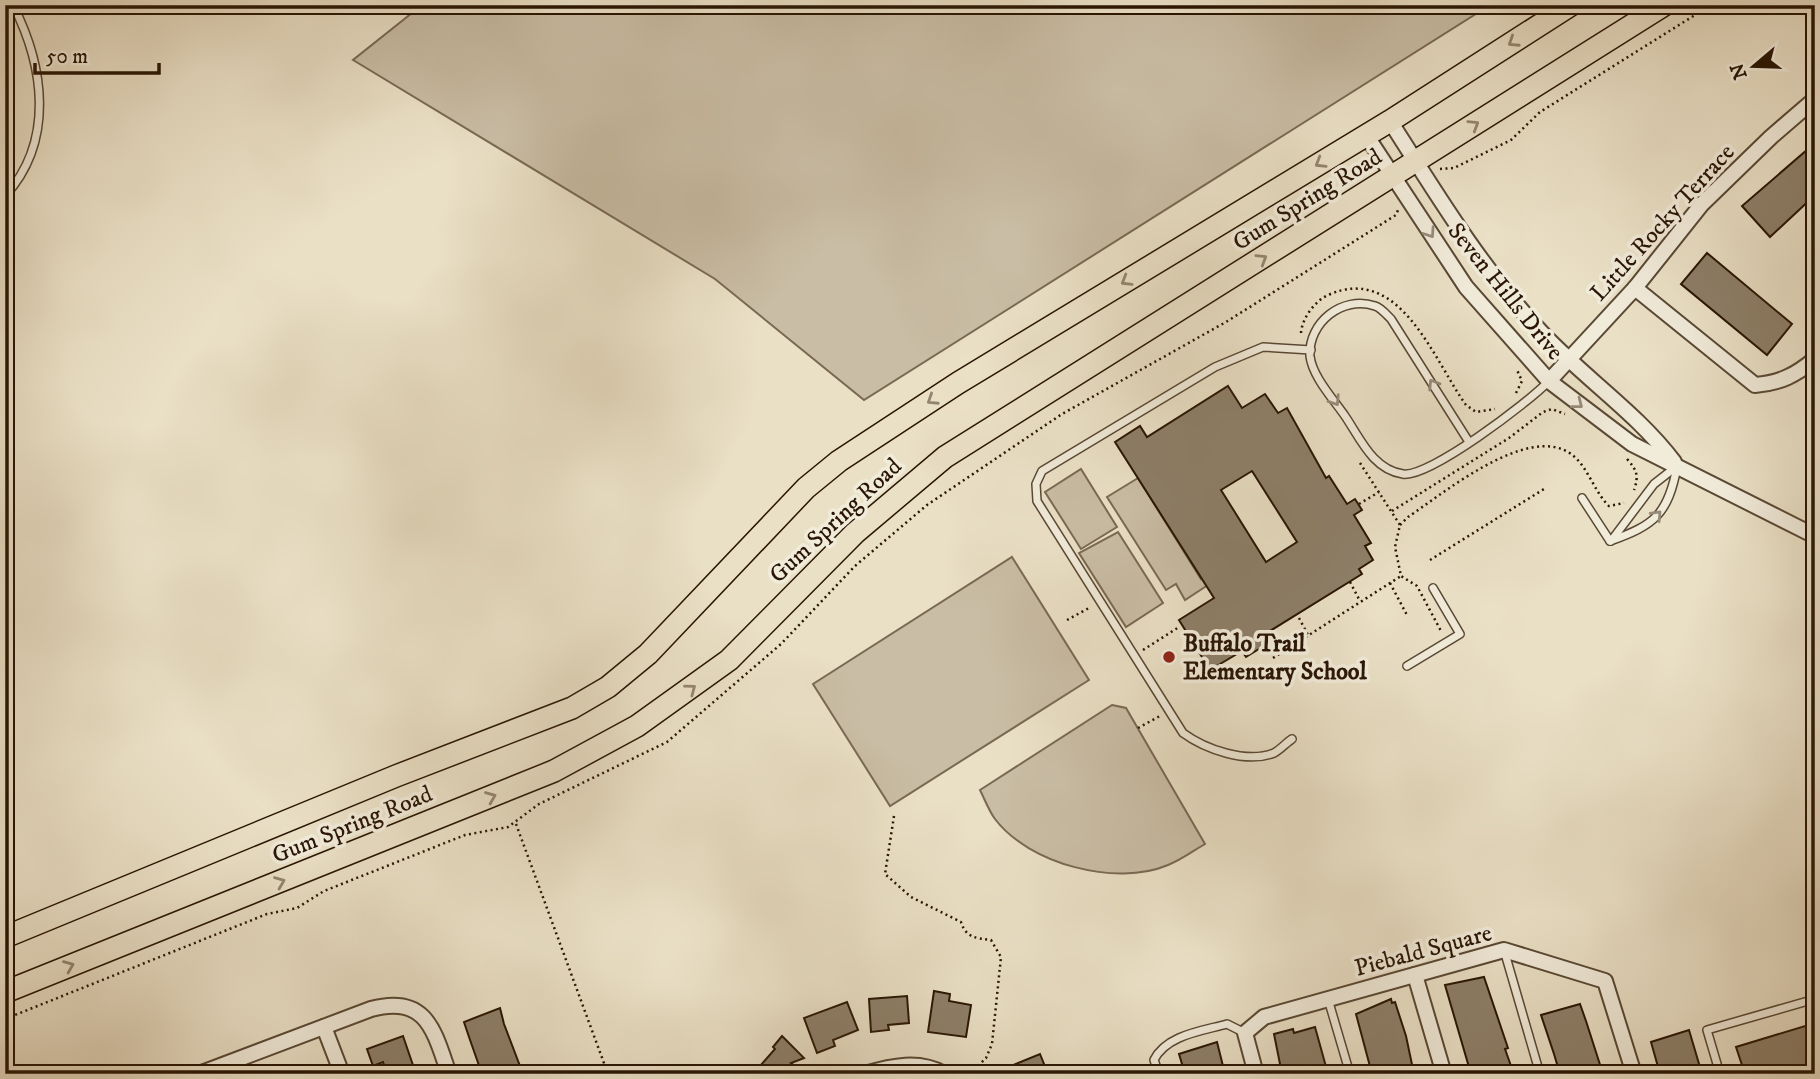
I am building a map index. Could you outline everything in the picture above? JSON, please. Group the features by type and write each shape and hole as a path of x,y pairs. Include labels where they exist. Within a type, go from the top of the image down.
{"main road":[{"name":"Gum Spring Road","path":"5,937 397,776 572,709 608,687 648,654 806,488 839,461 969,376 1390,121 1571,5"},
{"name":"Gum Spring Road","path":"5,992 554,771 637,726 729,660 855,533 944,457 1664,5"}],"street":[{"name":"Little Rocky Terrace","path":"1549,381 1635,288 1702,204 1815,99"},
{"name":"Seven Hills Drive","path":"1390,121 1427,181 1492,275 1569,360 1654,436 1677,466"},
{"name":"Seven Hills Drive","path":"1366,135 1466,286 1549,381 1632,444 1733,498 1815,536"},
{"path":"1635,288 1755,384 1774,383 1791,377 1815,359"},
{"name":"Piebald Square","path":"1245,1032 1264,1017 1504,950 1605,981 1634,1074"},
{"path":"1415,975 1444,1074"},
{"path":"199,1074 383,1006 407,1006 416,1010 432,1027 449,1074"},
{"path":"324,1027 341,1074"},
{"path":"1245,1032 1256,1074"},
{"path":"865,1074 891,1066 913,1065 944,1074"}],"lane":[{"path":"5,196 32,153 40,112 38,69 13,5"},
{"path":"1469,442 1391,318 1376,306 1354,304 1334,310 1321,321 1310,358 1317,374 1371,457 1387,469 1405,475 1426,470 1469,442 1536,395 1549,381"},
{"path":"1292,739 1274,752 1255,756 1199,745 1183,733 1037,501 1036,484 1042,471 1215,367 1263,346 1311,350"},
{"path":"1610,541 1654,484 1677,466"},
{"path":"1610,541 1641,530 1658,517 1671,498 1677,466"},
{"path":"1582,498 1610,541"},
{"path":"1407,666 1460,634 1433,588"},
{"path":"1504,950 1540,1074"},
{"path":"1328,999 1350,1074"},
{"path":"1720,1074 1707,1030 1815,999"},
{"path":"1159,1074 1154,1060 1159,1050 1169,1042 1227,1024 1245,1032"}],"path":[{"path":"1427,181 1441,169 1454,168 1511,140 1540,112 1711,5"},
{"path":"5,1019 267,914 297,908 324,891 465,835 497,832 516,824 539,804 667,741 691,724 781,644 877,546 972,473 1113,383 1276,291 1396,215 1407,199"},
{"path":"1400,525 1392,511 1509,438 1543,412 1552,410 1574,421"},
{"path":"1441,631 1417,586 1401,576 1395,547 1400,525 1408,517 1510,453 1540,446 1556,447 1572,454 1609,506 1617,507 1628,500"},
{"path":"1626,459 1635,468 1638,478 1634,491"},
{"path":"1430,560 1544,489"},
{"path":"1359,504 1379,492"},
{"path":"1273,658 1401,576"},
{"path":"1350,582 1360,601"},
{"path":"1390,583 1408,617"},
{"path":"1068,620 1100,601"},
{"path":"1299,618 1308,635"},
{"path":"1134,655 1179,627"},
{"path":"1138,729 1169,710"},
{"path":"894,816 885,874 911,897 961,922 964,932 971,937 991,940 1001,957 992,1044 986,1058 970,1074"},
{"path":"516,824 608,1074"}],"shaded area":[{"path":"422,5 1490,5 864,400 715,279 353,60"},
{"path":"1081,469 1117,527 1081,549 1045,492"},
{"path":"1138,478 1201,579 1204,577 1208,585 1185,600 1176,584 1166,590 1107,497"},
{"path":"1118,532 1163,603 1126,627 1079,553"},
{"path":"1012,557 1089,680 890,806 813,684"},
{"path":"1112,705 1126,708 1205,844 1173,863 1147,871 1099,872 1051,859 1010,835 993,816 980,790"}],"building":[{"path":"1815,143 1815,195 1770,237 1742,206"},
{"path":"1707,253 1792,324 1767,355 1681,284"},
{"name":"Buffalo Trail Elementary School","path":"1228,386 1242,408 1265,394 1278,413 1287,408 1326,478 1329,476 1347,504 1355,499 1362,510 1354,515 1371,543 1365,546 1373,560 1359,569 1362,574 1262,636 1267,644 1246,657 1242,651 1210,670 1179,620 1214,598 1115,442 1140,426 1147,437","holes":["1252,471 1297,542 1266,562 1221,490"]},
{"path":"1484,977 1508,1048 1505,1049 1511,1066 1486,1074 1471,1074 1445,985"},
{"path":"934,991 950,994 949,1001 971,1005 966,1037 928,1032"},
{"path":"907,996 909,1023 888,1025 889,1030 871,1032 869,999"},
{"path":"1391,999 1392,1003 1395,1002 1406,1036 1414,1074 1372,1074 1356,1014"},
{"path":"847,1002 858,1030 833,1040 835,1046 817,1053 804,1018"},
{"path":"1580,1004 1603,1074 1560,1074 1541,1015"},
{"path":"500,1008 523,1074 482,1074 469,1037 464,1022"},
{"path":"1815,1023 1815,1067 1792,1074 1745,1074 1736,1047"},
{"path":"1315,1027 1328,1074 1282,1074 1274,1034 1293,1029 1294,1033"},
{"path":"1689,1030 1702,1074 1660,1074 1651,1042"},
{"path":"403,1036 416,1074 387,1074 383,1062 373,1066 367,1049"},
{"path":"782,1036 804,1058 791,1063 804,1074 753,1074 775,1049 773,1047"},
{"path":"1217,1042 1225,1074 1185,1074 1179,1054"},
{"path":"1040,1054 1048,1074 994,1074 994,1073"}],"place":[{"name":"Buffalo Trail Elementary School","path":"1169,657"}]}
